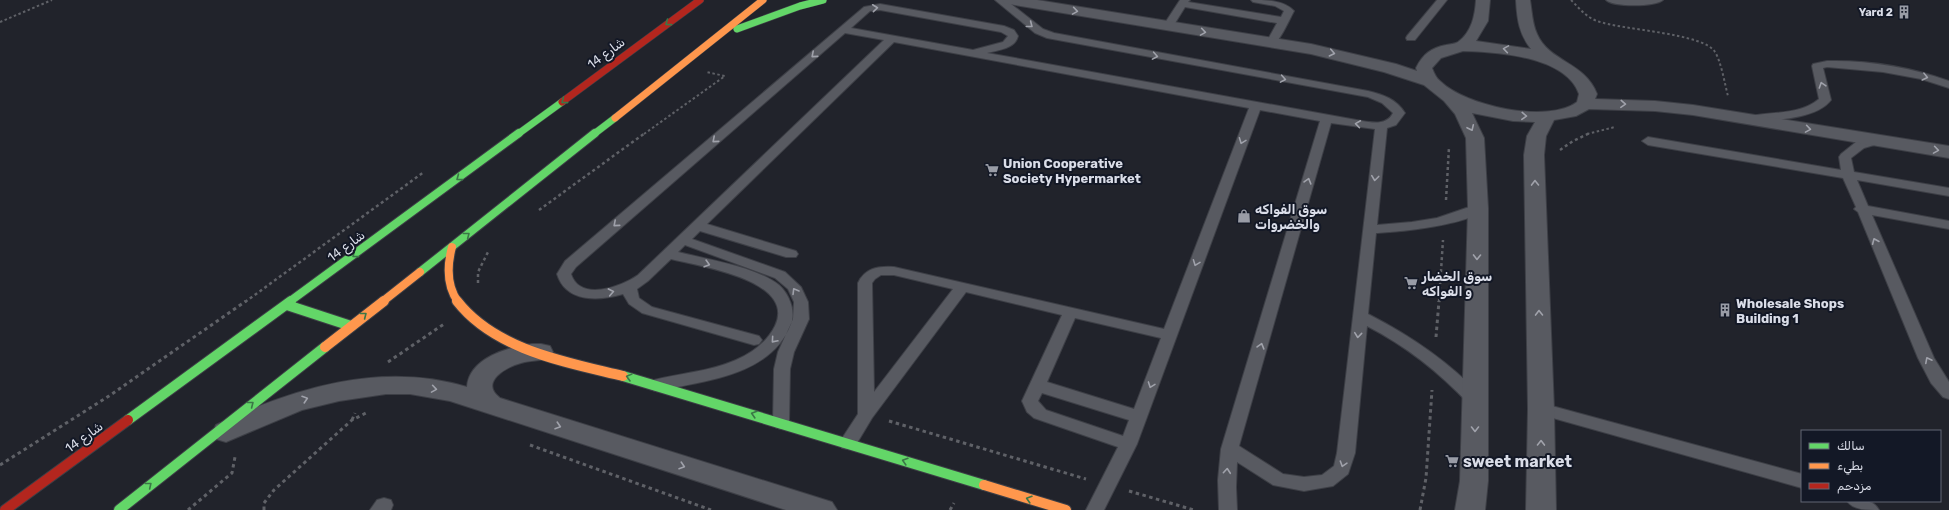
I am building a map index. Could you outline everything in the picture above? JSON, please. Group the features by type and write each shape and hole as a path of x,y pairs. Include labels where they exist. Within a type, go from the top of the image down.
{"main road":[{"name":"شارع 14","path":"4,510 287,305 700,0"},
{"path":"119,510 763,0"},
{"path":"718,36 794,8 823,0"},
{"path":"452,247 447,270 452,293 466,314 487,330 541,352 656,385 1066,510"},
{"path":"287,305 351,326"}],"street":[{"path":"1463,46 1480,26 1483,16 1484,0"},
{"path":"1523,0 1527,33 1536,46 1553,62"},
{"path":"1021,1 1271,42 1351,57 1429,81 1449,96 1463,112 1475,138 1478,208 1474,481 1470,510"},
{"path":"1429,81 1424,68 1429,58 1442,50 1463,46 1484,46 1508,49 1532,54 1553,62 1571,72 1583,83 1588,94 1584,104"},
{"path":"1449,96 1471,106 1496,113 1522,116 1548,116 1570,112 1584,104 1655,106 1742,118 1949,152"},
{"path":"1541,510 1541,409 1533,146 1539,129 1548,116"},
{"path":"493,406 482,397 478,387 482,376 492,366 508,358 541,352"},
{"path":"194,450 251,419 302,400 369,399 412,385 452,392 822,510"}],"lane":[{"path":"844,30 1326,119 1370,126 1381,126 1392,123 1398,119 1399,113 1393,105 1380,97 1051,36 1039,31 1000,0"},
{"path":"1256,0 1280,5 1287,8 1289,11 1285,21 1271,42"},
{"path":"1411,38 1442,0"},
{"path":"1611,0 1637,3 1658,0"},
{"path":"1168,26 1183,2 1285,21"},
{"path":"892,38 643,278 629,287 612,293 593,294 577,291 567,284 564,274 570,264 867,9 880,7 1004,29 1010,32 1013,36 1012,40 1007,44 975,53"},
{"path":"1742,118 1811,110 1821,106 1825,100 1817,66 1822,64 1843,64 1916,74 1930,77 1949,85"},
{"path":"1095,510 1128,444 1139,417 1256,105"},
{"path":"1228,510 1226,496 1230,449 1326,119"},
{"path":"1230,449 1279,480 1304,484 1327,481 1342,470 1346,453 1381,126"},
{"path":"1877,140 1860,145 1845,156 1848,174 1861,209 1926,358 1938,379 1949,393"},
{"path":"1648,141 1949,192"},
{"path":"1370,229 1409,228 1444,221 1478,208"},
{"path":"1861,209 1949,225"},
{"path":"698,226 791,254"},
{"path":"683,240 780,275 794,287 801,302 801,319 786,352 782,369 781,423"},
{"path":"656,385 733,368 759,355 777,338 786,319 783,301 772,286 752,277 669,254"},
{"path":"866,414 865,284 867,277 874,272 884,270 894,271 1169,335"},
{"path":"848,443 866,414 962,286"},
{"path":"629,287 630,296 636,304 647,310 754,340"},
{"path":"1071,311 1030,401 1033,408 1040,414 1128,444"},
{"path":"1360,316 1399,336 1435,360 1456,379 1475,400"},
{"path":"1036,385 1139,417"},
{"path":"1541,409 1801,481"},
{"path":"1858,502 1870,510"}],"path":[{"path":"0,22 52,0"},
{"path":"1571,0 1588,16 1597,22 1621,28 1691,39 1711,46 1742,118"},
{"path":"534,213 725,76 705,72 710,68"},
{"path":"0,465 109,397 425,172"},
{"path":"479,287 478,272 482,261 493,246"},
{"path":"264,510 264,503 274,490 352,420 369,399 375,370 443,325 466,314"},
{"path":"352,420 369,399"},
{"path":"866,414 1194,510"},
{"path":"525,443 711,510"},
{"path":"188,510 232,473 235,457 240,453"}],"traffic: fast":[{"path":"737,29 800,6 823,0"},
{"path":"128,420 562,102"},
{"path":"420,272 615,118"},
{"path":"287,305 351,326"},
{"path":"119,510 325,347"},
{"path":"623,376 984,485"}],"traffic: slow":[{"path":"615,118 763,0"},
{"path":"452,247 447,271 453,295 468,315 490,331 516,344 574,364 623,376"},
{"path":"325,347 420,272"},
{"path":"984,485 1066,510"}],"traffic: jam":[{"path":"562,102 700,0"},
{"path":"5,510 128,420"}],"place":[{"name":"Yard 2","path":"1904,12"},
{"name":"Union Cooperative Society Hypermarket","path":"992,170"},
{"name":"سوق الفواكه والخضروات","path":"1244,216"},
{"name":"سوق الخضار و الفواكه","path":"1411,283"},
{"name":"Wholesale Shops Building 1","path":"1725,310"},
{"name":"sweet market","path":"1452,461"}]}
